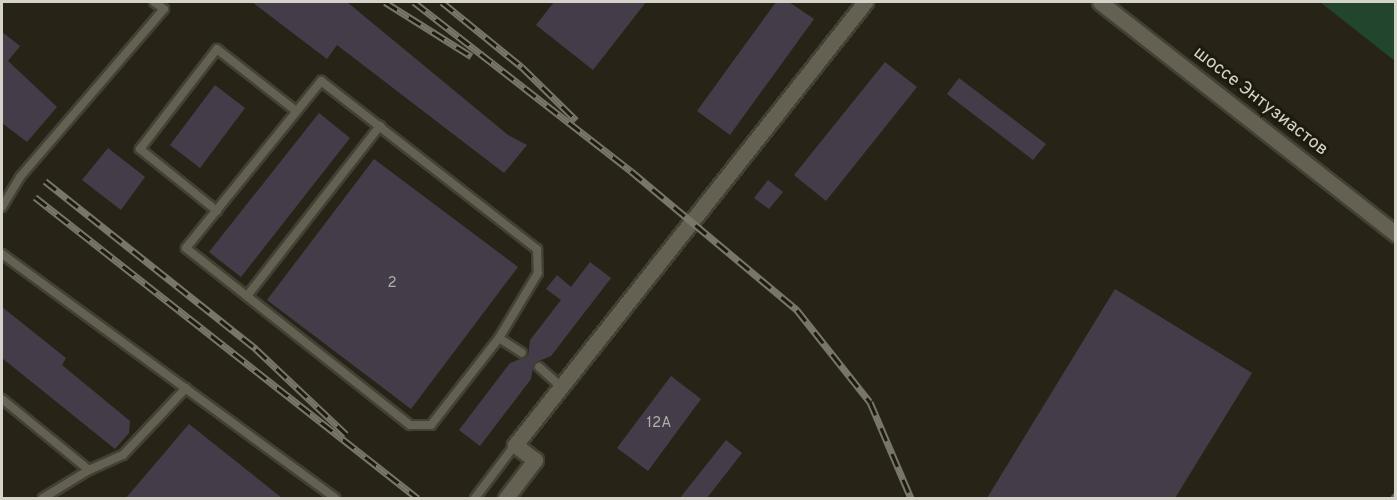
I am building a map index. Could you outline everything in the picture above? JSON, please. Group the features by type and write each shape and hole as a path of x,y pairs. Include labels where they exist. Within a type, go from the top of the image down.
{"street":[{"path":"506,498 535,460 515,445 865,2"},
{"name":"шоссе Энтузиастов","path":"1100,2 1395,234"}],"lane":[{"path":"2,207 20,177 164,9 154,2"},
{"path":"217,211 140,149 217,50 296,111"},
{"path":"321,81 380,126 537,249 538,273 499,338 431,425 422,427 410,425 186,248 321,81"},
{"path":"246,296 380,126"},
{"path":"2,254 335,498"},
{"path":"499,338 522,353"},
{"path":"539,367 561,387"},
{"path":"44,498 89,470 123,455 186,388"},
{"path":"2,399 89,470"},
{"path":"475,498 515,445"}],"path":[{"path":"1392,498 1395,494"}],"green space":[{"path":"1320,2 1395,2 1395,61"}],"building":[{"path":"252,2 347,2 508,135 527,145 504,173 337,45 327,59"},
{"path":"554,2 646,2 593,70 536,25"},
{"path":"776,2 789,2 814,19 730,135 697,111"},
{"path":"2,32 20,46 8,61 57,107 27,142 2,123"},
{"path":"885,62 917,87 826,201 794,175"},
{"path":"959,78 1046,144 1033,160 947,94"},
{"path":"215,85 245,108 200,168 170,145"},
{"path":"319,113 350,138 241,277 209,252"},
{"path":"108,148 145,177 121,210 82,180"},
{"path":"374,159 518,267 411,409 267,300"},
{"path":"768,180 783,192 769,209 754,198"},
{"path":"590,262 611,278 551,356 534,363 531,379 480,446 459,430 510,363 528,356 530,340 561,300 546,289 557,275 571,287"},
{"path":"1115,289 1252,373 1175,498 987,498"},
{"path":"2,307 66,358 62,365 130,421 129,433 115,449 2,358"},
{"path":"671,376 701,399 648,471 617,448"},
{"path":"189,424 282,498 126,498"},
{"path":"726,440 742,453 707,498 680,498"}],"railway":[{"path":"385,2 471,56"},
{"path":"414,2 631,171 797,310 870,402 911,498"},
{"path":"442,2 522,67 576,120"},
{"path":"45,181 256,349 346,434"},
{"path":"35,197 418,498"}]}
